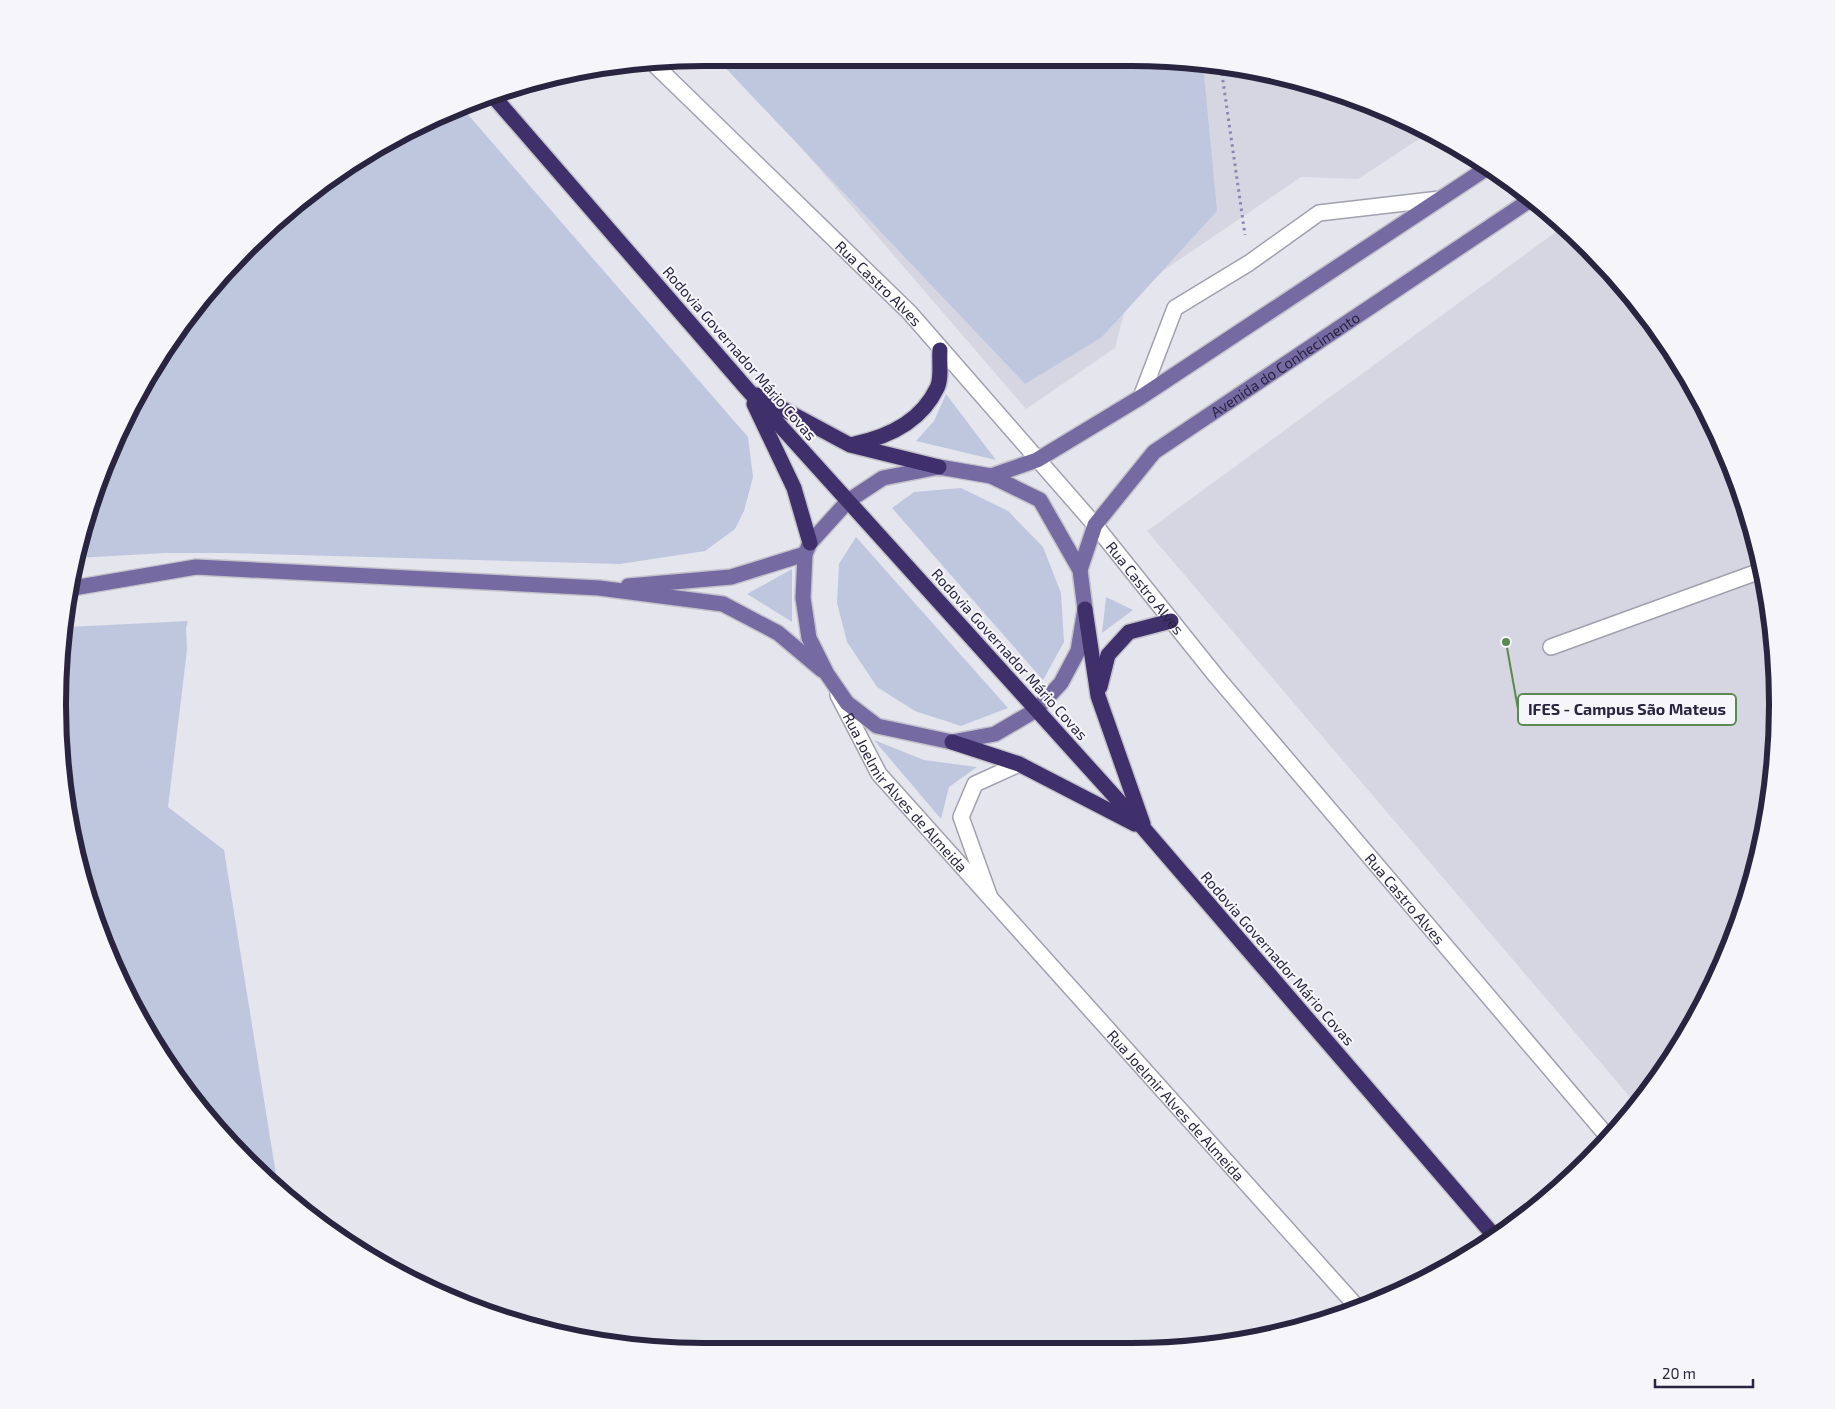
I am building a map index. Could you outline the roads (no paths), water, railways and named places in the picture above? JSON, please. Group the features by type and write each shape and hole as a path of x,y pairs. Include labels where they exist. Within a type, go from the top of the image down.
{"highway":[{"name":"Rodovia Governador Mário Covas","path":"497,101 747,389 1145,830 1490,1231"},
{"path":"850,445 880,438 916,418 938,387 940,350"},
{"path":"747,389 850,445 939,467"},
{"path":"747,389 794,488 807,548"},
{"path":"1085,609 1098,696 1145,830"},
{"path":"1098,696 1108,656 1129,632 1171,621"},
{"path":"952,742 1019,764 1145,830"}],"main road":[{"path":"990,476 1037,460 1141,397 1481,172"},
{"name":"Avenida do Conhecimento","path":"1080,570 1095,524 1154,452 1525,203"},
{"path":"599,588 731,577 807,548 848,501 883,478 939,467 990,476 1040,500 1080,570 1085,609 1078,651 1061,683 1036,710 995,734 952,742 877,726 847,703 827,674 809,638 803,598 807,548"},
{"path":"78,587 196,568 599,588 723,604 778,633 827,674"}],"street":[{"name":"Rua Castro Alves","path":"659,68 910,313 940,350 1095,524 1171,621 1604,1132"},
{"path":"1141,397 1175,308 1250,262 1319,213 1440,199"},
{"path":"1551,647 1754,573"},
{"name":"Rua Joelmir Alves de Almeida","path":"827,674 879,774 992,903 1353,1302"},
{"name":"Rua Joelmir Alves de Almeida","path":"992,903 961,816 975,784 1019,764"}],"place":[{"name":"IFES - Campus São Mateus","path":"1506,642"}]}
